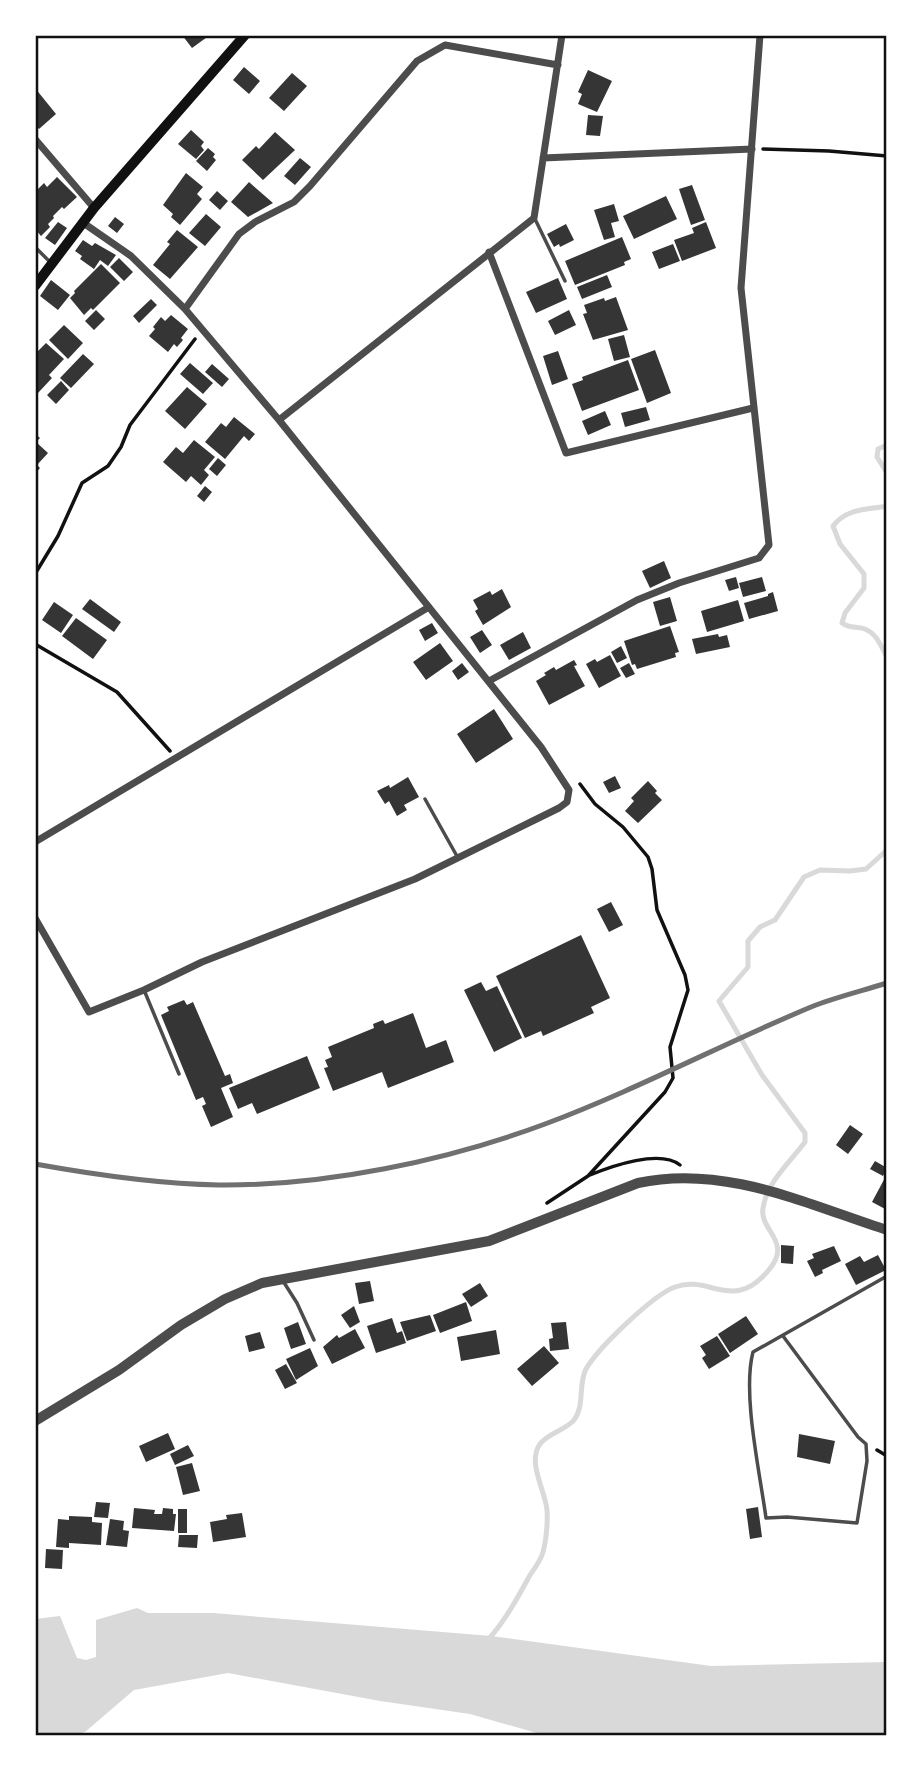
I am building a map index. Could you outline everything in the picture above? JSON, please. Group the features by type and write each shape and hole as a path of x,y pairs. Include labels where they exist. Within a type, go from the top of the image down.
{"main road":[{"path":"35,286 93,208 245,35"}],"street":[{"path":"279,420 534,218 562,35"},
{"path":"489,681 637,600 679,583 759,558 769,545 741,288 760,35"},
{"path":"185,310 239,234 255,222 294,202 417,61 445,45 558,65"},
{"path":"35,139 93,208"},
{"path":"543,158 752,149"},
{"path":"35,918 89,1012 144,990 202,962 415,880 567,802 569,790 541,747 489,681 279,420 202,329 131,256 82,222"},
{"path":"489,252 566,453 753,408"},
{"path":"35,842 429,607"},
{"path":"35,1421 119,1370 181,1325 225,1299 262,1283 489,1241 638,1183 688,1176 721,1179 887,1230"}],"lane":[{"path":"534,218 565,281"},
{"path":"35,247 53,264"},
{"path":"425,799 458,858"},
{"path":"144,990 179,1074"},
{"path":"783,1336 866,1444 867,1461 857,1523 787,1517 766,1518 750,1402 750,1364 753,1352 887,1276"},
{"path":"282,1279 297,1303 314,1340"}],"path":[{"path":"752,149 887,156"},
{"path":"35,574 58,536 82,483 108,466 121,447 130,425 202,329"},
{"path":"35,644 117,692 176,758"},
{"path":"578,782 595,804 623,827 648,857 653,869 657,910 685,975 688,990 670,1047 671,1082 589,1176"},
{"path":"531,1226 541,1208 589,1176 609,1167 659,1158 674,1160 688,1176"}],"shaded area":[{"path":"137,1608 148,1613 213,1613 491,1636 711,1666 887,1662 887,1736 547,1736 470,1714 380,1701 228,1673 134,1690 85,1732 71,1736 35,1736 35,1619 60,1616 77,1658 86,1660 96,1657 96,1620"}],"building":[{"path":"182,35 210,35 192,48"},
{"path":"244,67 260,81 249,94 233,80"},
{"path":"588,70 612,81 597,112 578,104 582,94 578,92"},
{"path":"292,73 307,86 284,111 269,98"},
{"path":"35,88 56,114 39,129 35,124"},
{"path":"588,115 603,116 600,136 586,135"},
{"path":"191,130 204,142 201,146 204,150 196,159 178,144"},
{"path":"275,132 295,150 263,180 242,160 256,146 259,149"},
{"path":"208,148 215,154 213,157 216,160 207,171 196,161"},
{"path":"300,158 311,167 295,185 284,176"},
{"path":"186,173 203,187 197,194 202,199 180,225 163,205"},
{"path":"57,177 77,197 53,216 48,224 50,227 41,236 35,229 35,192 44,183 47,187"},
{"path":"249,182 273,203 248,217 231,202"},
{"path":"692,185 705,220 691,225 679,189"},
{"path":"217,191 228,201 220,210 209,200"},
{"path":"666,196 677,219 634,239 623,216"},
{"path":"614,204 619,221 611,223 615,237 604,240 594,210"},
{"path":"206,214 221,227 205,246 189,233"},
{"path":"115,217 124,224 117,233 108,226"},
{"path":"58,222 67,228 55,245 45,238"},
{"path":"706,222 716,248 682,261 674,240 694,233 692,228"},
{"path":"566,224 574,240 554,247 547,234"},
{"path":"177,230 198,247 170,279 153,265 170,244 167,242"},
{"path":"622,237 631,259 624,262 625,265 575,285 565,261"},
{"path":"83,240 92,246 95,243 116,255 108,266 100,260 94,269 80,259 82,256 75,251"},
{"path":"673,244 680,261 659,269 652,252"},
{"path":"119,258 133,272 124,281 110,267"},
{"path":"101,264 120,283 93,310 91,308 84,315 70,298"},
{"path":"607,275 612,287 582,299 577,287"},
{"path":"558,278 567,299 536,313 526,292"},
{"path":"51,280 70,295 58,310 40,296"},
{"path":"616,297 628,330 593,340 583,314 587,313 584,305"},
{"path":"151,299 157,305 139,323 133,316"},
{"path":"96,310 105,319 94,330 85,321"},
{"path":"569,310 576,325 555,335 548,321"},
{"path":"171,315 188,329 177,347 174,344 168,352 149,336 161,317 165,321"},
{"path":"64,325 83,343 68,359 49,340"},
{"path":"624,335 630,357 614,361 608,339"},
{"path":"46,343 64,359 49,375 52,378 38,393 35,390 35,354"},
{"path":"655,350 671,393 647,403 631,359"},
{"path":"558,351 568,379 552,385 543,356"},
{"path":"83,354 94,364 71,388 60,378"},
{"path":"628,360 639,390 582,411 572,384 583,380 582,377"},
{"path":"190,363 213,383 203,394 180,374"},
{"path":"212,364 229,379 222,387 205,372"},
{"path":"61,381 69,390 56,404 47,395"},
{"path":"187,387 207,404 185,429 165,411"},
{"path":"646,407 650,420 625,427 621,413"},
{"path":"605,411 611,425 588,435 582,421"},
{"path":"234,417 255,434 249,441 244,436 225,459 205,442 221,423 226,427"},
{"path":"35,434 40,438 36,442 48,453 37,465 40,468 35,474"},
{"path":"194,440 215,457 204,470 209,475 201,485 191,476 186,482 163,462 176,447 183,453"},
{"path":"218,458 226,465 217,476 209,469"},
{"path":"205,486 212,492 204,502 197,496"},
{"path":"664,561 671,578 650,588 642,571"},
{"path":"736,577 739,588 729,591 725,580"},
{"path":"762,577 766,591 743,597 739,583"},
{"path":"502,589 511,607 483,625 475,611 478,609 473,600 490,591 492,595"},
{"path":"773,592 778,611 749,619 744,603"},
{"path":"670,597 677,621 660,626 653,602"},
{"path":"90,599 121,622 114,632 82,609"},
{"path":"738,600 744,621 707,632 701,611"},
{"path":"54,602 73,615 61,633 42,620"},
{"path":"76,618 107,640 93,659 62,636"},
{"path":"432,623 438,633 425,641 419,630"},
{"path":"670,626 679,652 675,653 676,657 637,669 635,664 632,665 624,641"},
{"path":"482,630 492,645 480,653 470,637"},
{"path":"523,632 531,648 509,660 500,645"},
{"path":"718,634 719,637 727,635 730,647 696,654 692,639"},
{"path":"440,643 453,661 426,680 413,662"},
{"path":"621,646 627,658 617,663 611,652"},
{"path":"610,655 621,676 599,688 586,664"},
{"path":"574,660 577,665 574,666 585,686 549,705 536,681 554,667 556,670"},
{"path":"462,663 469,672 458,680 452,671"},
{"path":"629,663 635,674 626,678 620,668"},
{"path":"494,709 513,739 476,763 457,734"},
{"path":"615,776 621,788 609,793 603,782"},
{"path":"408,777 419,797 404,805 407,810 397,816 389,801 385,804 377,791 389,785 390,788"},
{"path":"648,781 662,800 638,823 625,811 634,801 631,798"},
{"path":"611,902 623,925 609,932 597,909"},
{"path":"581,935 610,998 591,1007 594,1013 543,1036 541,1031 525,1038 496,976"},
{"path":"481,982 486,991 497,986 522,1038 494,1052 464,990"},
{"path":"184,1000 187,1005 193,1002 225,1076 230,1074 233,1083 221,1088 233,1117 211,1127 202,1106 206,1104 203,1097 196,1100 161,1015 169,1011 167,1007"},
{"path":"413,1013 426,1048 446,1040 454,1062 388,1088 382,1072 333,1091 324,1068 328,1067 325,1060 332,1057 328,1047 374,1028 373,1024 383,1020 385,1024"},
{"path":"307,1056 320,1088 257,1114 252,1103 238,1109 229,1088"},
{"path":"850,1125 863,1134 848,1154 836,1145"},
{"path":"875,1161 887,1168 883,1176 870,1169"},
{"path":"887,1174 887,1210 872,1202"},
{"path":"781,1245 794,1246 793,1264 781,1263"},
{"path":"834,1246 841,1261 822,1270 823,1273 815,1277 807,1261 814,1258 812,1254"},
{"path":"878,1255 886,1270 856,1285 845,1264 860,1256 864,1262"},
{"path":"370,1281 374,1301 359,1304 355,1283"},
{"path":"480,1283 488,1296 471,1307 462,1294"},
{"path":"466,1302 472,1321 440,1333 433,1315"},
{"path":"354,1306 360,1322 350,1328 341,1315"},
{"path":"430,1315 436,1331 407,1341 400,1322"},
{"path":"746,1316 758,1334 730,1353 718,1334"},
{"path":"392,1318 397,1333 402,1331 406,1343 376,1353 367,1326"},
{"path":"298,1322 306,1344 291,1349 284,1328"},
{"path":"566,1322 569,1349 550,1351 549,1339 553,1338 551,1323"},
{"path":"355,1329 365,1348 332,1364 323,1347 337,1335 339,1338"},
{"path":"496,1330 500,1354 461,1361 457,1337"},
{"path":"260,1332 265,1348 249,1352 245,1336"},
{"path":"717,1336 730,1356 709,1369 702,1358 706,1355 700,1346"},
{"path":"544,1346 559,1363 532,1386 517,1369"},
{"path":"310,1348 318,1366 296,1380 286,1359"},
{"path":"286,1364 297,1383 285,1389 275,1370"},
{"path":"168,1433 175,1449 146,1462 139,1446"},
{"path":"799,1434 835,1441 830,1464 797,1457"},
{"path":"188,1445 194,1456 175,1465 170,1454"},
{"path":"192,1463 200,1491 183,1495 176,1467"},
{"path":"96,1502 110,1503 108,1518 94,1517"},
{"path":"758,1507 762,1537 750,1539 746,1509"},
{"path":"134,1508 155,1510 154,1514 162,1514 163,1508 173,1509 173,1514 176,1514 174,1531 132,1528"},
{"path":"178,1509 187,1509 187,1533 178,1533"},
{"path":"242,1513 246,1537 213,1542 210,1522 227,1519 226,1515"},
{"path":"69,1516 92,1517 92,1522 102,1523 101,1545 69,1543 69,1548 56,1547 58,1519 69,1520"},
{"path":"110,1519 124,1521 123,1530 129,1531 127,1547 106,1545"},
{"path":"179,1535 198,1535 197,1548 178,1547"},
{"path":"46,1549 63,1550 62,1569 45,1568"}],"waterway":[{"path":"887,445 878,449 877,457 887,473"},
{"path":"887,506 851,513 833,526 840,544 864,574 864,588 845,613 842,623 873,634 887,657"},
{"path":"487,1641 510,1610 542,1555 547,1510 536,1468 536,1451 543,1440 574,1420 579,1408 584,1375 592,1360 627,1323 665,1292 687,1284 732,1291 743,1289 755,1283 775,1261 777,1244 763,1216 765,1199 774,1181 805,1142 805,1133 762,1075 719,1001 748,967 748,941 760,927 775,920 804,877 820,870 866,869 887,850"}],"railway":[{"path":"35,1164 127,1178 219,1185 301,1181 385,1169 467,1149 545,1124 612,1097 811,1007 887,983"}]}
